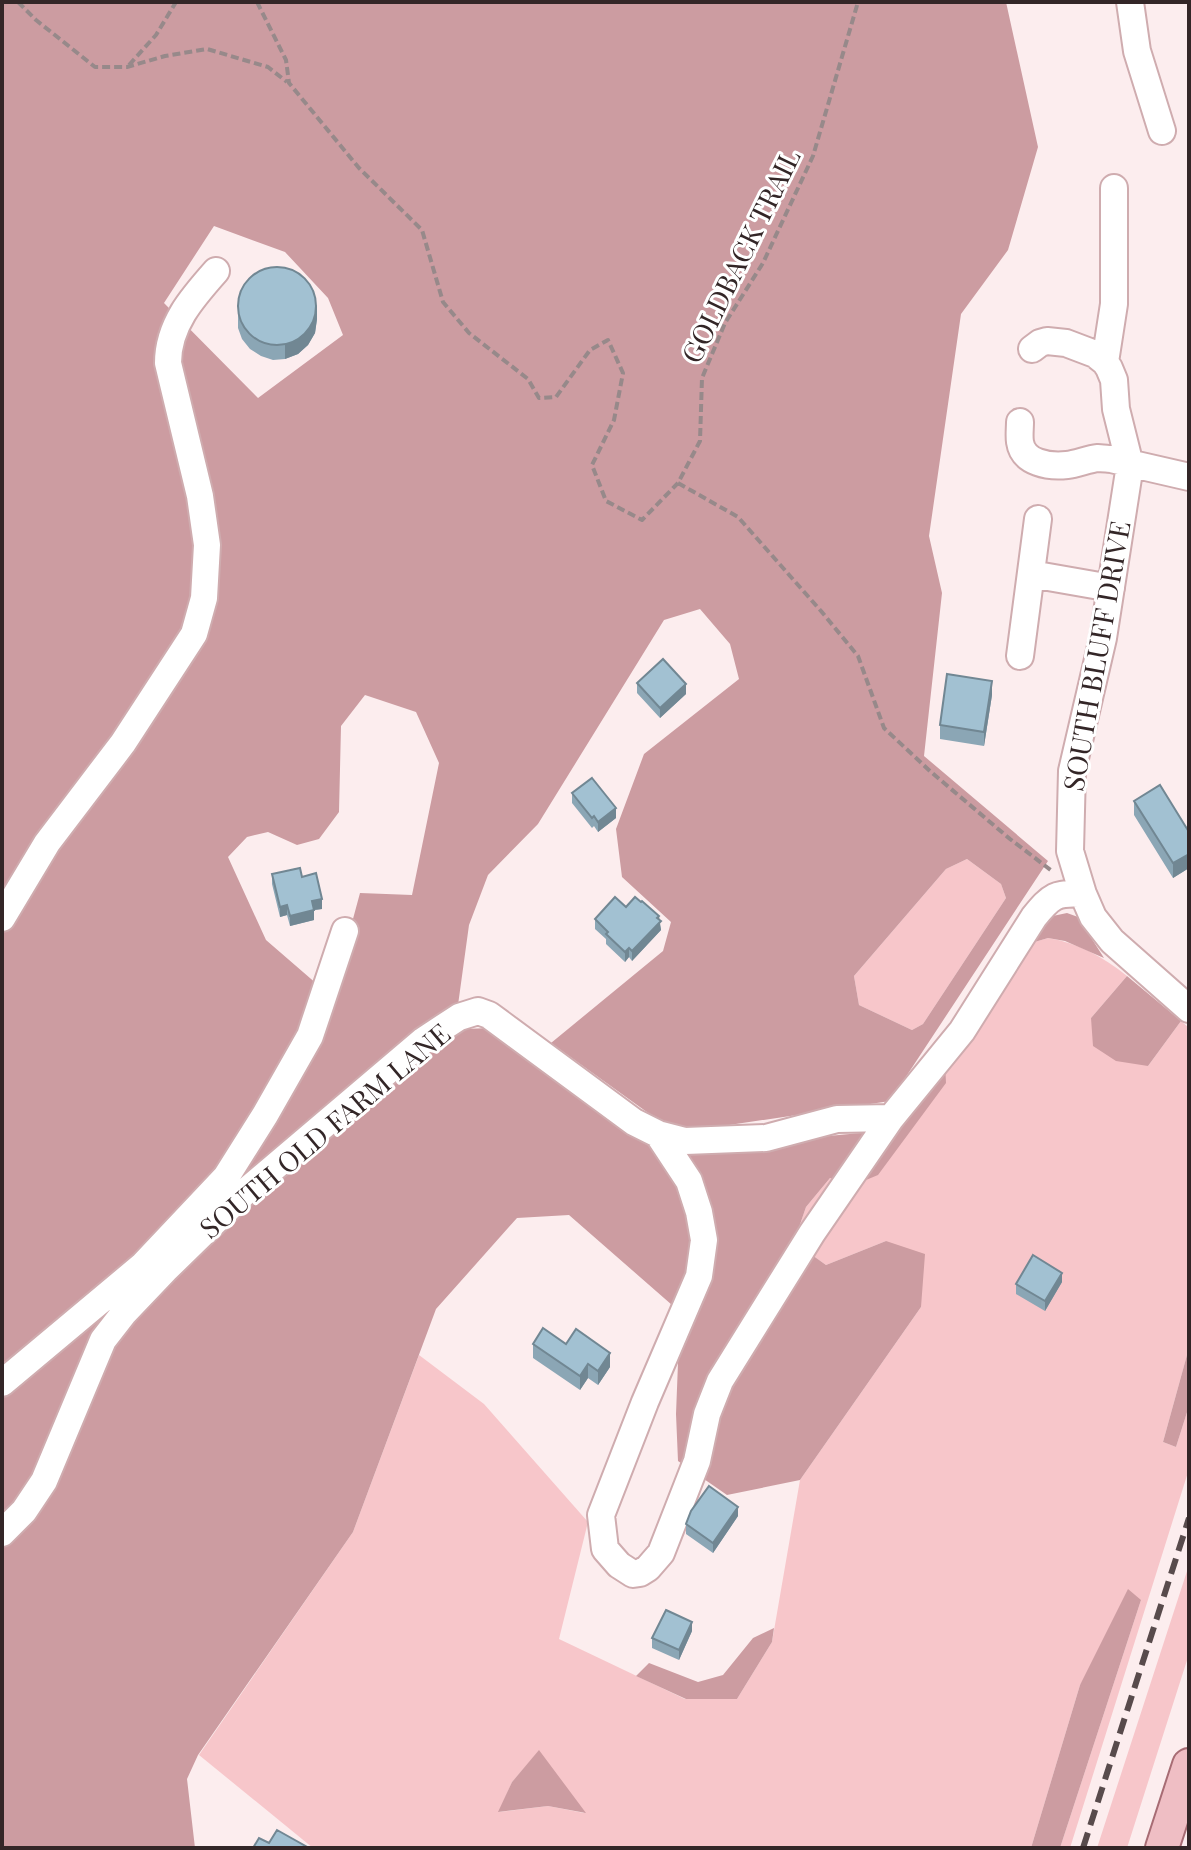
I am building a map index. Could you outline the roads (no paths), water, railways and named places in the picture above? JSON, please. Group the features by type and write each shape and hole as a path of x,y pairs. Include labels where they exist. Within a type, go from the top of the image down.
{"main road":[{"path":"1162,1848 1189,1765"}],"street":[{"path":"1130,2 1137,51 1162,131"},
{"path":"1105,362 1114,304 1114,188"},
{"path":"2,918 47,843 123,743 194,634 204,598 207,545 204,516 168,352 184,308 216,271"},
{"path":"1032,349 1040,343 1057,341 1095,354 1105,362 1114,380 1116,409 1130,465"},
{"path":"1020,422 1019,442 1022,450 1038,462 1066,465 1099,458 1189,477"},
{"name":"SOUTH BLUFF DRIVE","path":"1130,465 1103,638 1072,771 1070,851 1093,917 1112,941 1189,1009"},
{"path":"1020,656 1038,519"},
{"path":"1031,574 1111,588"},
{"path":"658,1134 689,1181 704,1240 699,1276 601,1515 605,1549 619,1565 633,1574 648,1568 661,1553 697,1461 707,1414 720,1381 812,1233 891,1118 962,1031 1048,899 1064,892 1083,894"},
{"path":"2,1383 143,1265 226,1177 310,1036 345,931"},
{"name":"SOUTH OLD FARM LANE","path":"2,1533 24,1511 44,1481 103,1340 124,1313 245,1192 424,1040 459,1017 478,1011 489,1015 634,1122 658,1134 685,1141 766,1138 837,1119 891,1118"}],"railway":[{"path":"1083,1848 1189,1518"}]}
